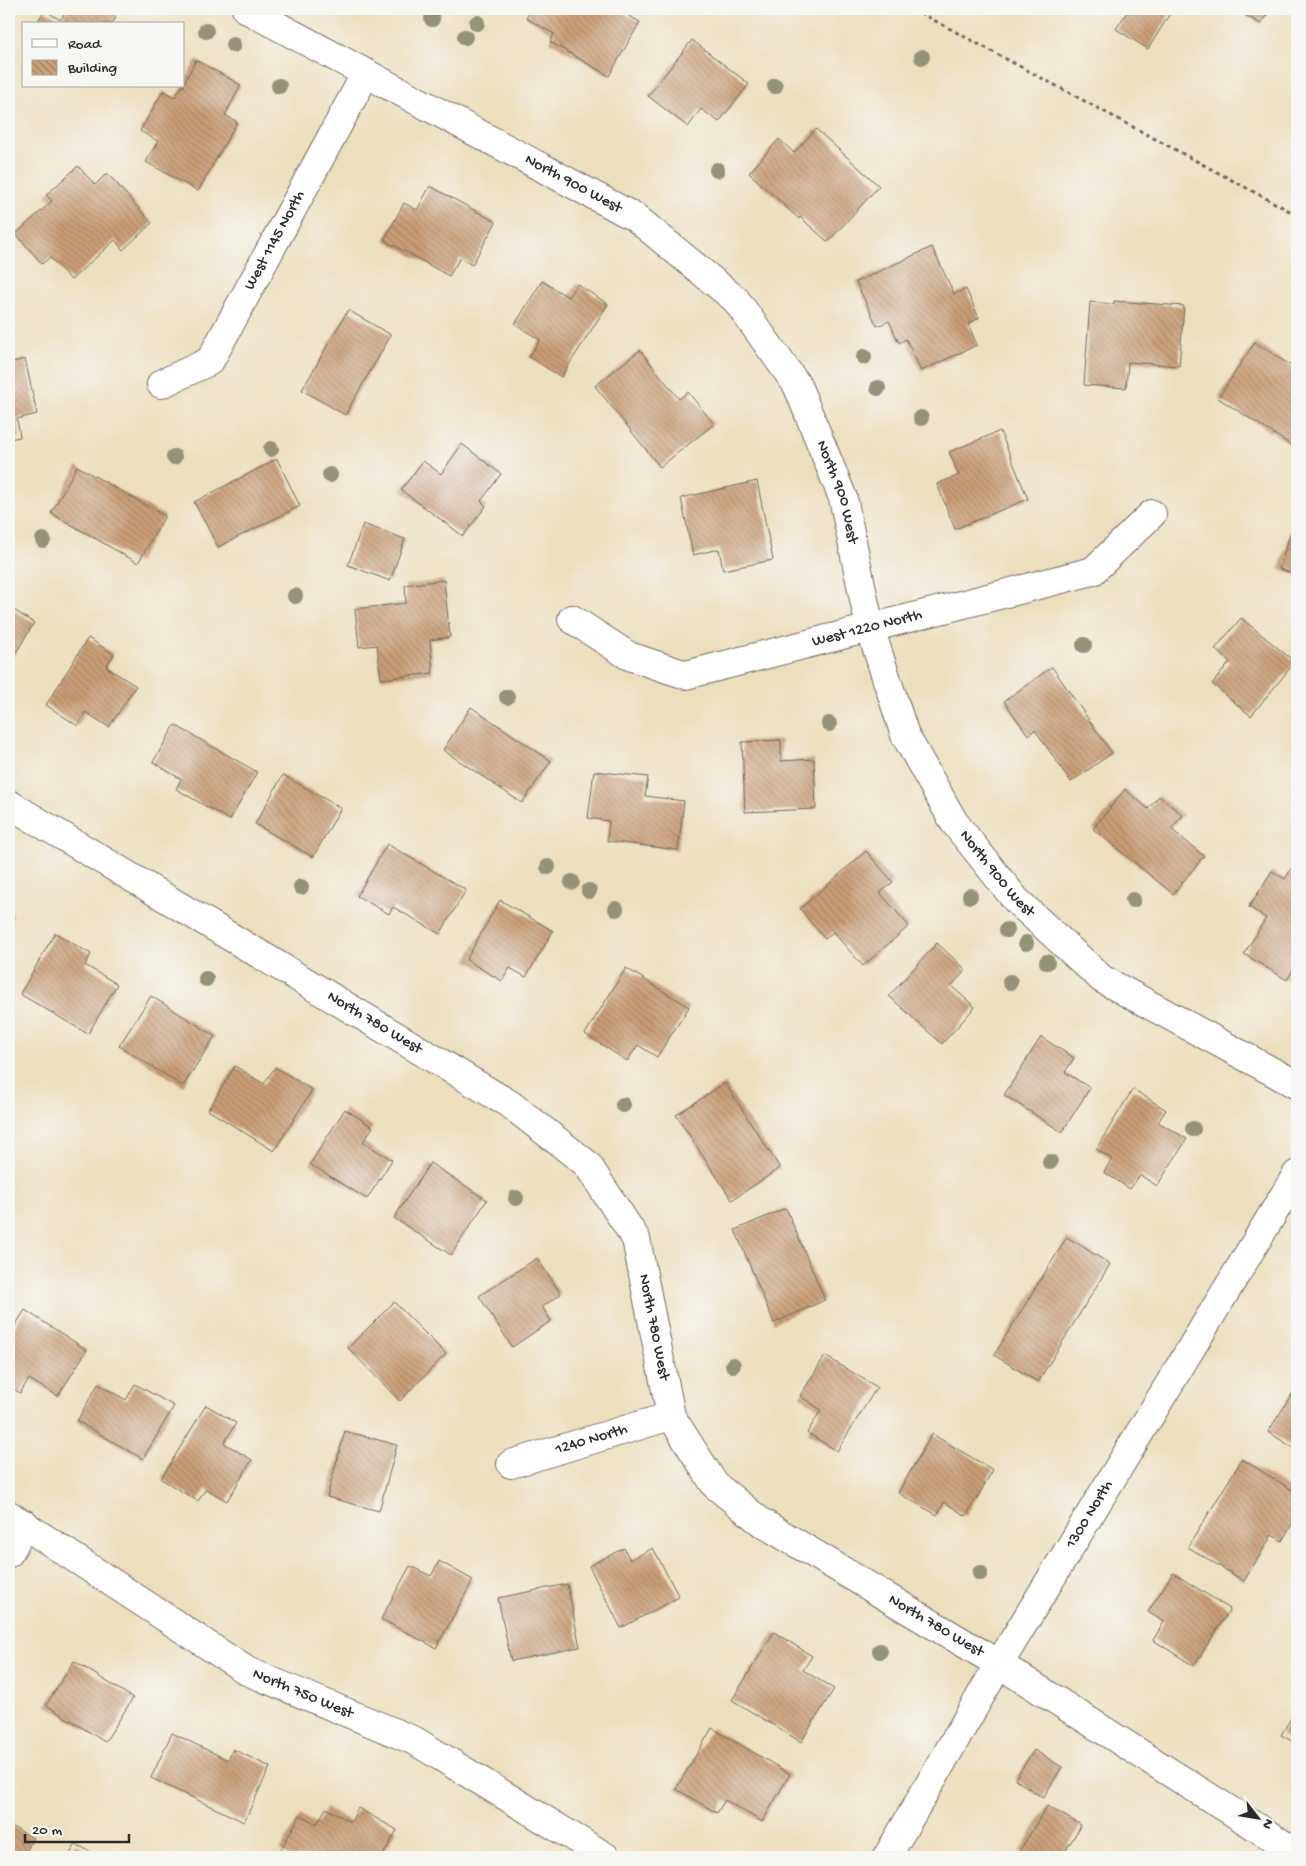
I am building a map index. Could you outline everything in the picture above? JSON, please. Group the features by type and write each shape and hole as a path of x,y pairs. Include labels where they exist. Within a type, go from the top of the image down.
{"street":[{"name":"North 900 West","path":"246,9 636,218 736,300 797,385 843,498 870,628 905,735 954,822 1016,900 1102,979 1297,1085"},
{"name":"West 1145 North","path":"161,384 210,361 366,73"},
{"name":"West 1220 North","path":"572,620 629,656 686,675 1093,571 1152,514"},
{"name":"North 780 West","path":"9,804 511,1105 587,1164 636,1239 671,1416 715,1485 761,1522 999,1664 1297,1853"},
{"name":"1300 North","path":"887,1857 999,1664 1297,1174"},
{"name":"1240 North","path":"511,1464 671,1416"},
{"path":"9,1553 17,1520"},
{"name":"North 750 West","path":"17,1520 247,1671 415,1741 606,1857"}],"path":[{"path":"913,9 1297,215"}],"building":[{"path":"68,9 104,9 116,17 113,22 37,22 45,10 60,20"},
{"path":"531,9 617,9 640,22 609,76 550,42 554,34 526,18"},
{"path":"1129,9 1166,9 1171,12 1148,49 1116,29"},
{"path":"1234,9 1270,9 1261,24"},
{"path":"692,40 749,84 719,122 701,109 688,127 648,96"},
{"path":"196,60 241,85 225,115 237,122 198,191 146,162 158,141 140,131 163,91 175,97 181,88 185,88 185,81"},
{"path":"816,129 879,186 828,242 800,217 799,219 749,173 779,139 794,153"},
{"path":"78,166 95,185 107,173 152,223 123,250 115,240 71,280 50,257 42,264 16,234 52,201 46,195"},
{"path":"430,186 496,222 472,265 460,258 449,276 384,240 404,203 417,210"},
{"path":"932,247 954,294 966,289 979,318 968,324 977,345 921,371 906,339 899,343 889,321 877,326 856,282"},
{"path":"542,281 568,297 577,284 608,304 561,377 529,357 540,340 515,324"},
{"path":"1114,301 1184,306 1179,366 1128,362 1126,388 1084,385 1090,302 1114,304"},
{"path":"348,310 391,335 345,415 302,390"},
{"path":"1255,342 1297,370 1297,436 1291,445 1218,398"},
{"path":"640,350 679,399 688,392 714,424 660,467 595,386"},
{"path":"25,359 37,414 17,419 20,437 9,439 9,363"},
{"path":"1000,431 1028,499 955,529 937,484 959,475 949,452"},
{"path":"462,444 501,474 481,501 486,506 463,536 401,490 423,461 441,474"},
{"path":"277,459 300,506 218,547 194,502"},
{"path":"77,466 165,516 138,563 51,513"},
{"path":"757,481 773,560 723,570 719,549 693,555 681,498"},
{"path":"1297,513 1297,575 1279,569"},
{"path":"363,524 405,539 390,581 348,565"},
{"path":"444,580 450,637 430,640 433,673 381,679 377,645 359,647 355,609 406,603 405,585"},
{"path":"9,607 34,623 9,664"},
{"path":"1241,618 1295,662 1251,716 1212,684 1230,662 1215,649"},
{"path":"88,638 114,654 106,667 136,686 109,727 85,712 78,726 46,705"},
{"path":"1052,667 1112,753 1071,782 1035,730 1028,735 1004,701"},
{"path":"471,707 551,761 522,803 443,750"},
{"path":"175,725 257,772 230,820 176,789 181,779 153,762"},
{"path":"781,740 781,761 814,759 816,809 745,812 742,742"},
{"path":"594,771 648,777 645,796 684,801 678,850 607,841 609,821 588,818"},
{"path":"283,775 341,808 313,857 255,824"},
{"path":"1125,789 1148,809 1159,796 1183,815 1171,829 1204,856 1173,894 1093,829"},
{"path":"387,844 466,890 440,934 393,907 389,914 357,896"},
{"path":"866,851 893,882 880,893 909,926 863,966 833,932 825,939 800,909"},
{"path":"1297,860 1297,963 1287,980 1244,954 1266,918 1249,907 1272,871 1285,879"},
{"path":"500,900 553,931 526,977 510,968 502,981 466,960"},
{"path":"9,912 13,915 9,923"},
{"path":"55,933 91,954 85,965 117,984 88,1034 20,994"},
{"path":"937,943 966,970 951,986 975,1007 942,1044 889,996"},
{"path":"626,968 689,1007 657,1057 638,1045 627,1061 585,1034"},
{"path":"151,996 215,1036 183,1086 119,1046"},
{"path":"1041,1037 1074,1058 1065,1072 1090,1088 1062,1132 1004,1095"},
{"path":"235,1066 264,1084 275,1067 312,1090 274,1151 208,1110"},
{"path":"725,1083 780,1168 732,1200 676,1115"},
{"path":"1133,1089 1166,1110 1158,1122 1187,1139 1157,1186 1140,1175 1130,1189 1104,1172 1112,1159 1096,1149"},
{"path":"345,1109 373,1127 363,1142 392,1160 367,1199 310,1164"},
{"path":"430,1163 487,1200 451,1255 394,1218"},
{"path":"786,1208 825,1300 774,1323 735,1230"},
{"path":"1067,1237 1110,1264 1038,1382 994,1355"},
{"path":"537,1258 561,1294 542,1307 551,1321 512,1347 479,1296"},
{"path":"394,1302 446,1354 400,1401 348,1348"},
{"path":"25,1310 87,1350 58,1396 29,1379 20,1393 9,1386 9,1335"},
{"path":"825,1356 877,1387 837,1451 807,1433 821,1410 800,1396"},
{"path":"98,1384 126,1400 135,1384 174,1406 143,1459 77,1421"},
{"path":"1297,1386 1297,1450 1268,1432"},
{"path":"206,1405 236,1423 224,1443 252,1460 227,1501 206,1489 198,1501 161,1479"},
{"path":"345,1431 397,1445 379,1511 327,1497"},
{"path":"932,1434 993,1470 966,1516 944,1502 937,1515 898,1493"},
{"path":"1242,1459 1297,1493 1297,1516 1282,1541 1272,1535 1244,1581 1188,1547"},
{"path":"624,1548 630,1560 653,1548 679,1597 621,1628 589,1566"},
{"path":"439,1561 473,1580 436,1648 381,1619 410,1566 431,1576"},
{"path":"1173,1573 1230,1609 1194,1666 1153,1640 1164,1622 1148,1612"},
{"path":"567,1584 580,1647 511,1661 498,1598"},
{"path":"774,1632 812,1656 803,1670 834,1689 801,1742 732,1700"},
{"path":"74,1661 133,1698 105,1742 46,1705"},
{"path":"1297,1708 1297,1744 1281,1735"},
{"path":"712,1728 790,1774 762,1822 725,1800 717,1813 676,1789"},
{"path":"172,1733 228,1760 233,1749 270,1767 244,1822 151,1778"},
{"path":"1034,1750 1062,1767 1043,1798 1015,1779"},
{"path":"1047,1806 1081,1825 1062,1857 1028,1857 1019,1852"},
{"path":"326,1808 351,1822 358,1808 397,1830 382,1857 291,1857 280,1851 300,1815 317,1824"},
{"path":"9,1825 33,1838 23,1857 9,1857"},
{"path":"76,1844 100,1857 68,1857"}]}
